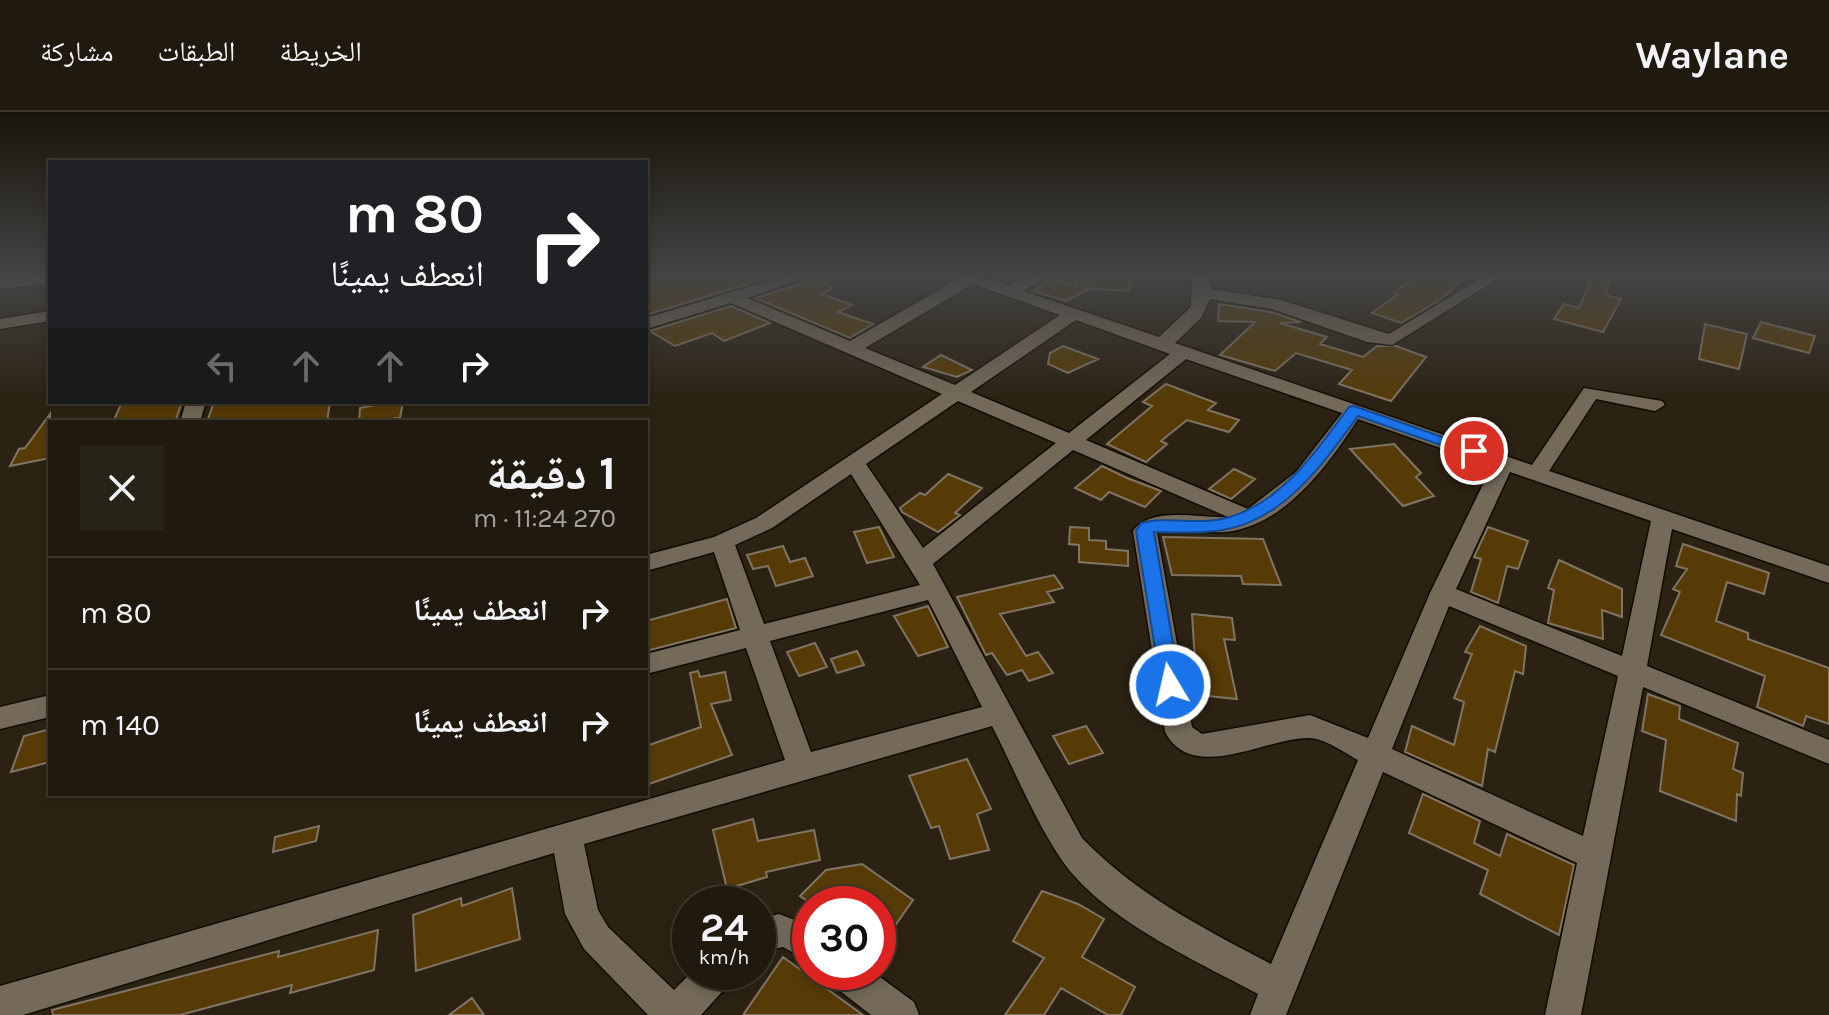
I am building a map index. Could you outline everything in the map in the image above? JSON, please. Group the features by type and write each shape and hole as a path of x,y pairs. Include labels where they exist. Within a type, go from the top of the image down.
{"street":[{"path":"0,324 43,317"},
{"path":"648,323 668,317"},
{"path":"777,317 1248,517"},
{"path":"850,349 901,317"},
{"path":"648,562 722,542 764,523 1069,317"},
{"path":"1087,317 1829,575"},
{"path":"1162,344 1194,317"},
{"path":"1310,317 1373,338 1392,340 1429,317"},
{"path":"920,562 1185,351"},
{"path":"1537,473 1591,392 1655,405"},
{"path":"1354,410 1305,477 1248,517 1221,525 1156,524 1145,531 1179,732 1194,744 1205,746 1310,726 1594,856"},
{"path":"855,464 920,562 1071,848 1089,871 1276,1006 1442,593 1504,462"},
{"path":"1563,1015 1663,518"},
{"path":"722,542 802,767"},
{"path":"648,663 934,590"},
{"path":"1442,593 1829,752"},
{"path":"0,718 48,706"},
{"path":"0,1004 802,767 1000,713"},
{"path":"567,838 582,914 596,938 675,1015 699,990"},
{"path":"868,990 901,1015"}],"building":[{"path":"695,317 757,317 770,323 724,341 712,333 675,346 650,331"},
{"path":"800,317 853,317 873,324 850,338"},
{"path":"1218,317 1286,317 1301,322 1280,323 1327,337 1320,344 1363,357 1377,346 1396,346 1426,357 1391,401 1339,384 1352,370 1296,353 1275,371 1220,355 1255,322 1218,321"},
{"path":"1384,317 1411,317 1401,323"},
{"path":"1555,317 1611,317 1603,332"},
{"path":"1761,322 1815,336 1809,353 1753,338"},
{"path":"1705,324 1747,334 1739,369 1699,359"},
{"path":"1063,346 1098,359 1068,373 1048,364 1050,353"},
{"path":"941,355 972,370 957,377 923,367"},
{"path":"1166,384 1216,403 1208,410 1239,420 1229,432 1187,420 1161,441 1167,444 1146,462 1107,444 1152,406 1143,402"},
{"path":"121,404 181,404 176,420 114,420"},
{"path":"213,404 330,404 327,420 208,420"},
{"path":"403,404 400,418 380,420 359,420 360,408"},
{"path":"50,414 48,458 10,466 19,449 25,448"},
{"path":"1394,444 1421,473 1416,477 1434,496 1403,506 1350,449"},
{"path":"1102,466 1161,491 1145,507 1109,492 1101,500 1075,488"},
{"path":"1234,469 1255,479 1231,499 1209,489"},
{"path":"948,474 982,488 955,513 960,515 938,532 902,512 900,508 920,493 925,495"},
{"path":"879,527 894,557 867,563 854,532"},
{"path":"1070,527 1089,528 1089,540 1106,541 1106,549 1128,551 1128,566 1079,562 1079,545 1069,544"},
{"path":"1488,527 1528,541 1518,569 1507,566 1498,603 1471,592 1481,559 1474,557"},
{"path":"1163,537 1263,539 1281,585 1243,584 1241,576 1172,575"},
{"path":"1683,544 1769,573 1764,594 1727,582 1716,621 1748,633 1748,639 1829,668 1829,724 1806,716 1803,726 1757,707 1765,676 1661,635 1680,592 1673,589 1687,569 1676,566"},
{"path":"783,546 790,562 805,558 813,576 776,586 768,566 753,569 747,555"},
{"path":"1559,560 1622,589 1622,617 1602,610 1603,639 1548,623 1554,590 1548,588"},
{"path":"1054,575 1063,588 1047,592 1054,602 1000,614 1026,656 1038,652 1053,673 1029,681 1022,670 1007,675 992,653 986,655 957,597"},
{"path":"727,599 736,628 648,650 648,620"},
{"path":"928,606 948,647 918,656 894,616"},
{"path":"1192,614 1232,618 1235,640 1224,639 1237,699 1189,694 1183,661 1195,662"},
{"path":"1480,626 1526,646 1523,674 1515,671 1495,752 1488,749 1482,786 1405,752 1412,726 1454,745 1464,702 1454,698 1472,654 1465,652"},
{"path":"815,643 827,667 799,676 787,652"},
{"path":"857,651 864,665 837,673 831,659"},
{"path":"698,671 700,677 725,672 731,700 711,704 732,755 648,784 648,745 701,727 690,673"},
{"path":"1648,694 1680,706 1679,719 1738,743 1733,769 1743,773 1741,796 1737,794 1736,821 1660,791 1666,740 1642,731"},
{"path":"1086,726 1103,753 1069,764 1053,736"},
{"path":"48,730 48,763 11,772 24,736"},
{"path":"967,759 991,809 977,814 989,850 950,859 939,826 931,828 909,776"},
{"path":"1423,794 1480,821 1474,843 1500,856 1507,834 1574,865 1559,935 1480,894 1488,870 1409,833"},
{"path":"753,819 758,841 814,830 820,860 766,872 767,877 726,886 713,830"},
{"path":"319,826 316,841 273,852 275,837"},
{"path":"862,864 893,886 810,886 826,870"},
{"path":"512,888 520,939 416,971 413,915 461,898 462,906"},
{"path":"896,888 913,900 896,924"},
{"path":"1042,891 1078,904 1104,919 1082,957 1135,987 1121,1015 1108,1015 1061,988 1044,1015 1005,1015 1044,958 1013,941"},
{"path":"378,930 374,970 290,993 292,985 180,1015 53,1015 52,1010 279,951 278,957"},
{"path":"783,957 792,964 792,990 829,990 863,1015 743,1015 760,990 776,990 776,967"},
{"path":"472,998 484,1015 449,1015"}],"route":[{"path":"1170,685 1145,531 1148,527 1156,524 1234,524 1248,517 1305,477 1354,410 1474,451"}]}
